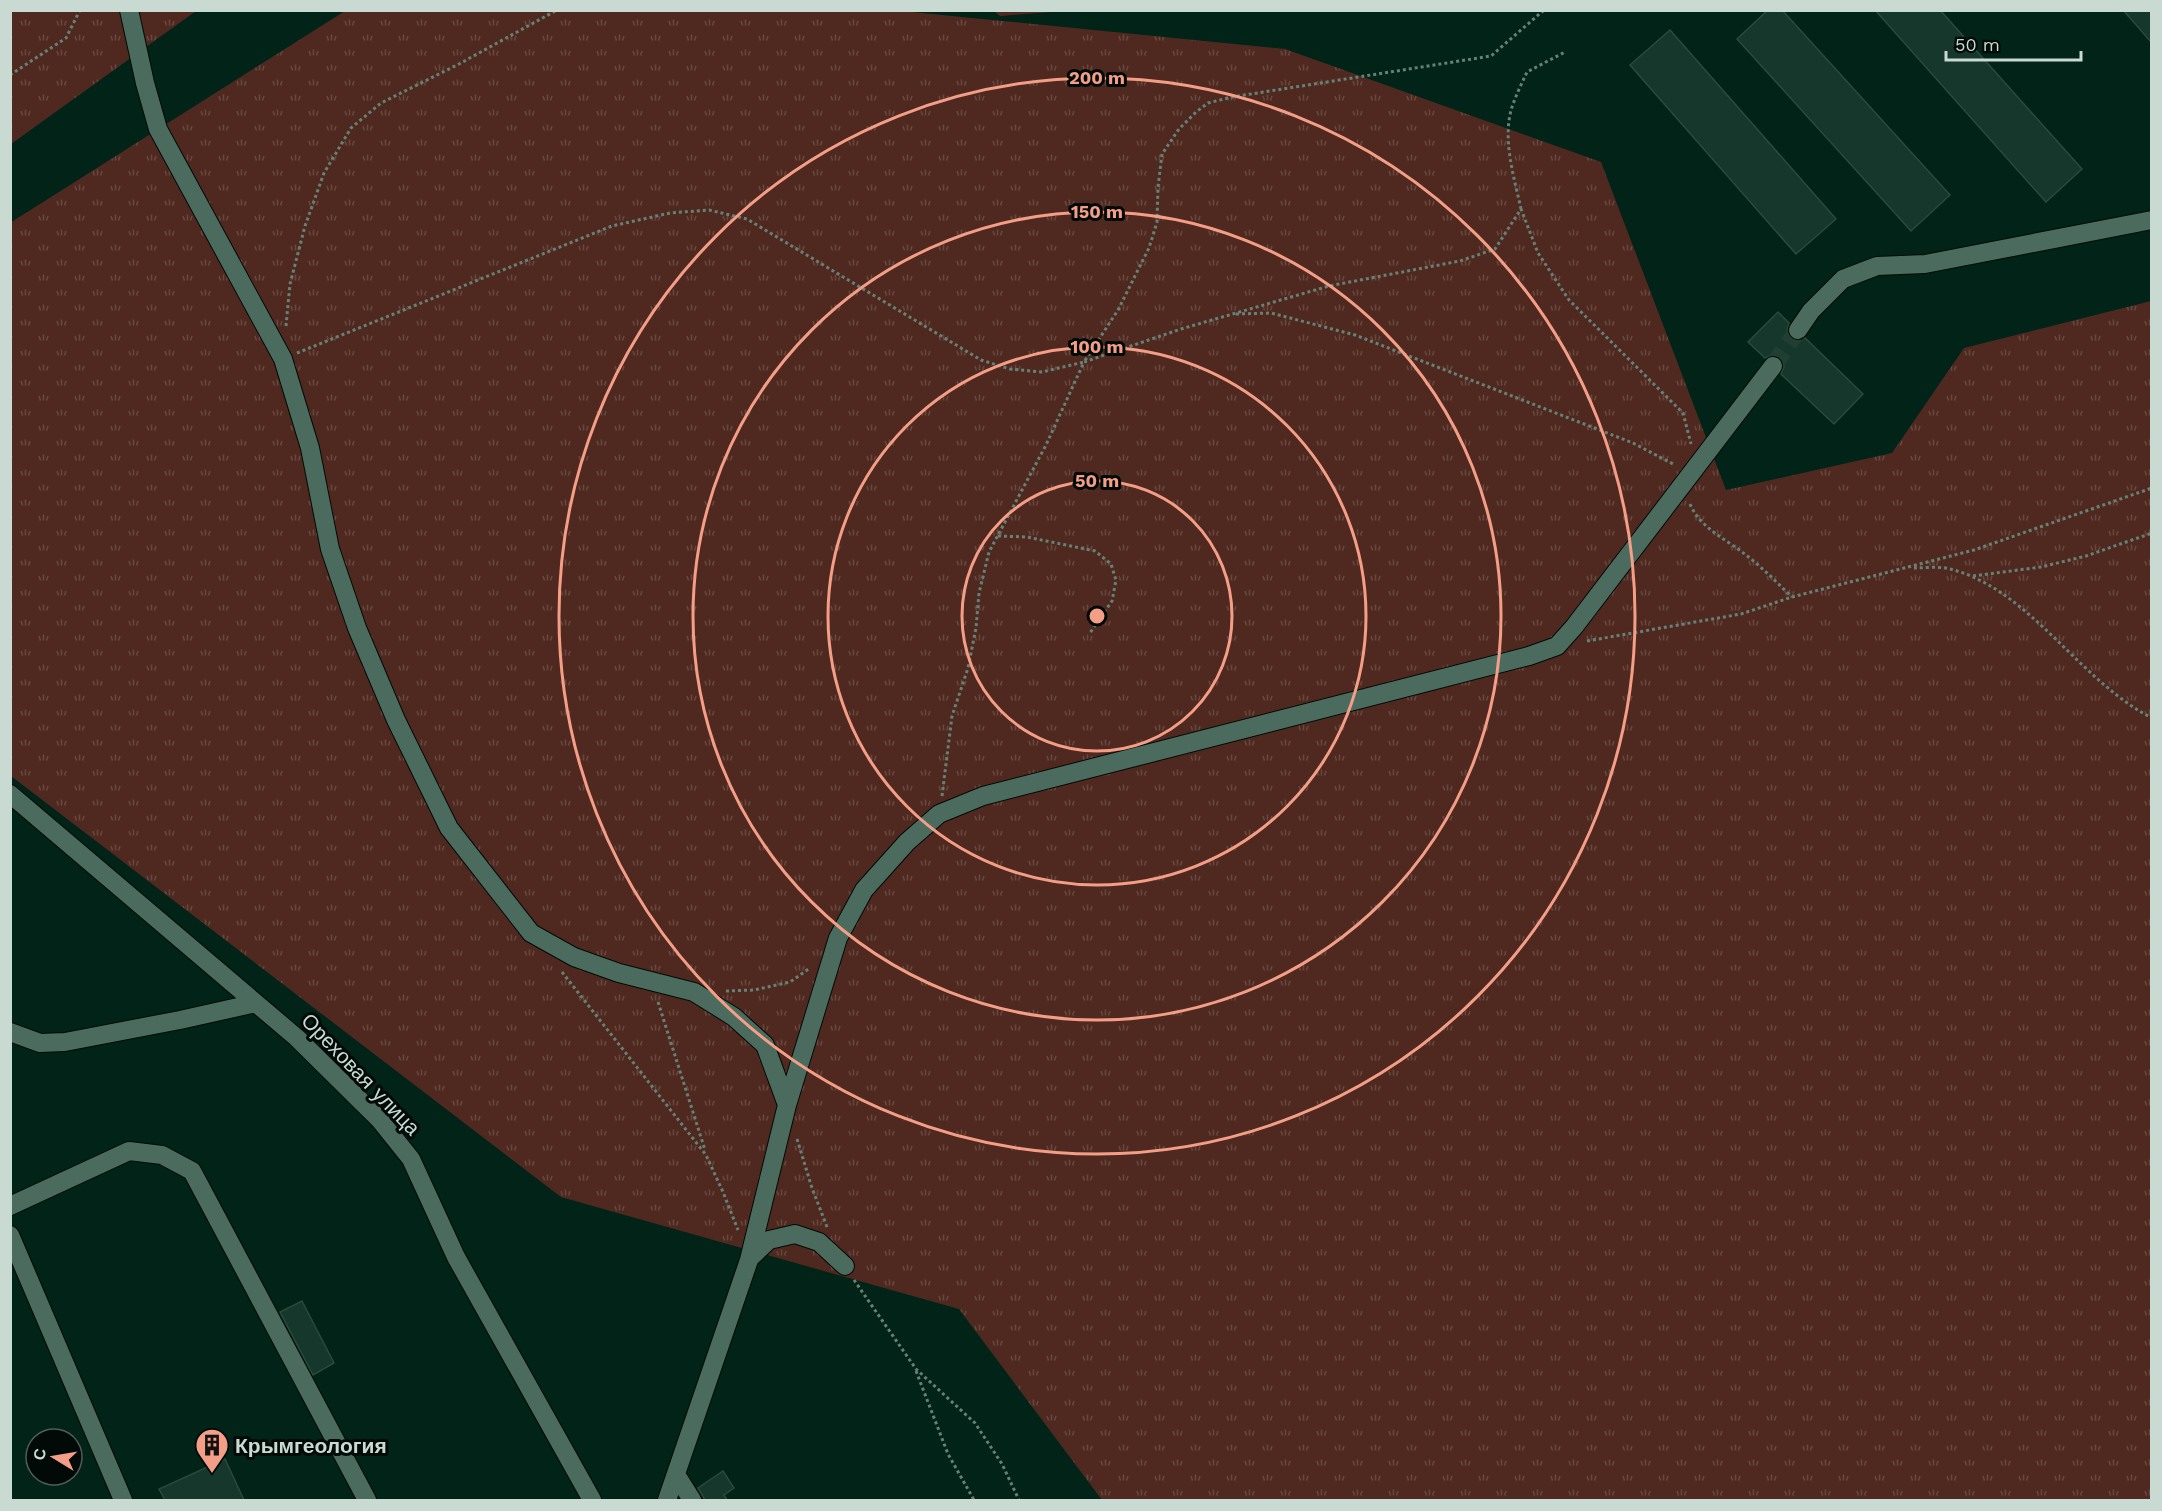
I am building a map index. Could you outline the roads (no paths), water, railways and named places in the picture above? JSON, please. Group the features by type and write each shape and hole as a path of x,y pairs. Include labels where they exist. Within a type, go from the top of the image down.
{"street":[{"path":"129,10 158,129 284,359 310,448 330,549 357,628 396,720 449,828 531,933 574,957 619,973 694,992 734,1017 765,1045 787,1105"},
{"path":"1798,330 1811,311 1843,279 1876,266 1925,264 2151,220"},
{"path":"667,1500 749,1260 787,1105 838,939 864,890 907,842 939,814 982,796 1529,656 1557,646 1574,627 1773,366"},
{"name":"Ореховая улица","path":"10,794 297,1038 379,1119 411,1159 456,1257 592,1500"},
{"path":"10,1032 40,1043 65,1042 256,1003"},
{"path":"10,1206 129,1151 162,1155 192,1170 367,1500"},
{"path":"749,1260 769,1240 795,1234 819,1242 844,1266"},
{"path":"10,1235 123,1500"},
{"path":"677,1476 692,1500"}],"tunnel":[{"path":"1773,366 1798,330"}],"place":[{"name":"Крымгеология","path":"212,1474"}]}
